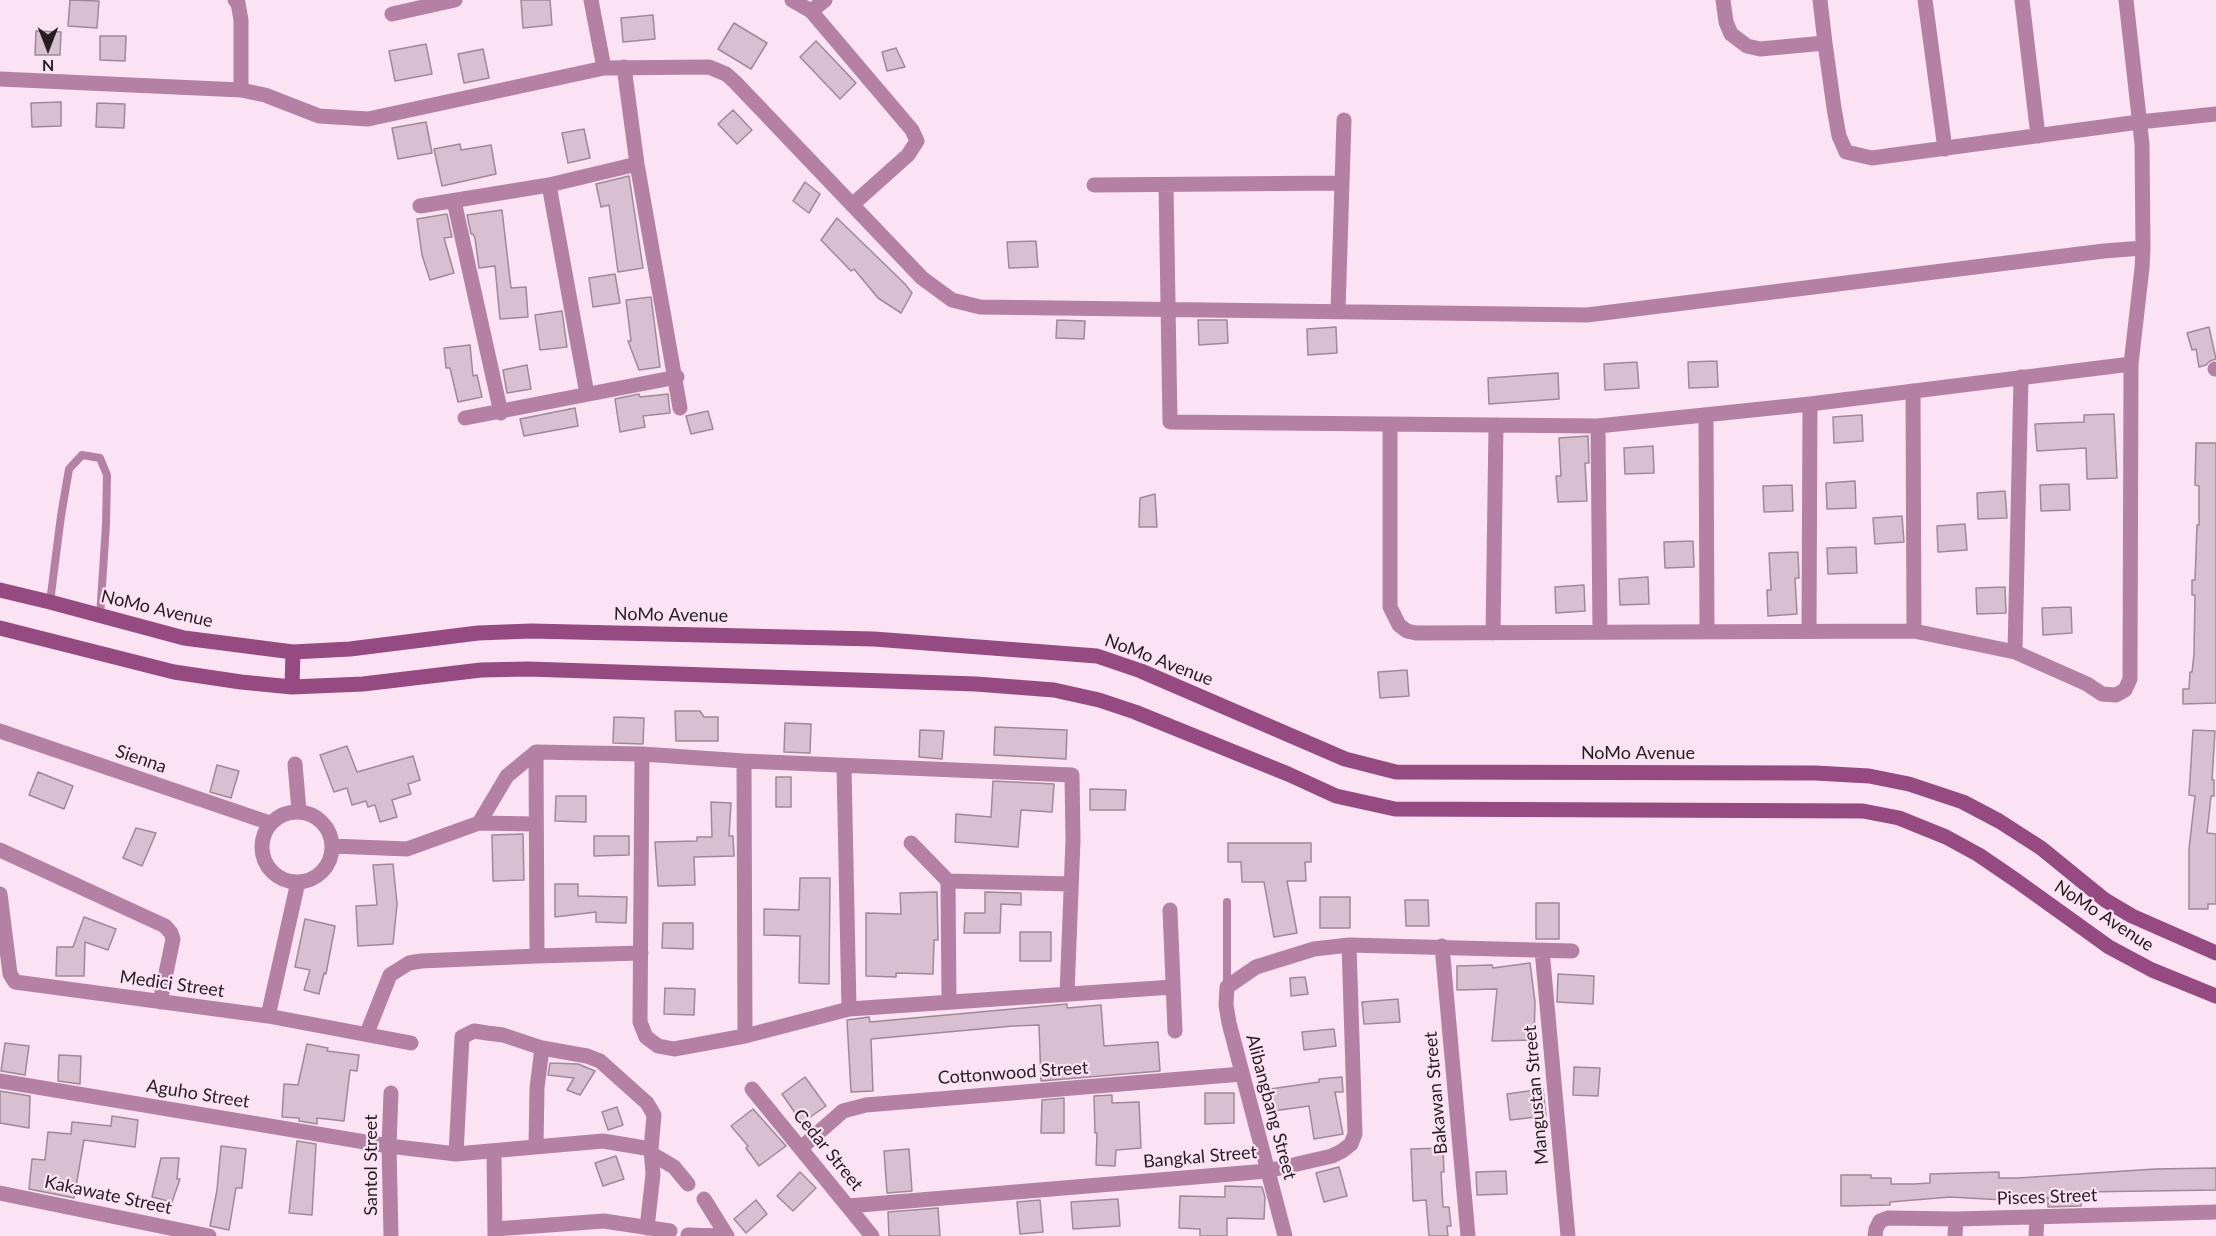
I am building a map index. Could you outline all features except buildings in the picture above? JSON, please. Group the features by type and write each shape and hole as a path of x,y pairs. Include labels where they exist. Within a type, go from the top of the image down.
{"main road":[{"name":"NoMo Avenue","path":"0,590 184,638 293,652 350,649 478,633 531,631 874,639 1097,656 1141,671 1346,759 1396,772 1815,773 1869,776 1909,784 1963,802 1999,821 2041,848 2105,900 2132,916 2216,953"},
{"name":"NoMo Avenue","path":"0,628 174,672 292,687 363,684 481,670 528,669 976,684 1054,690 1099,700 1135,712 1336,796 1395,809 1863,811 1899,818 1946,837 2017,880 2109,947 2152,970 2216,996"},
{"path":"292,687 293,652"}],"street":[{"path":"235,0 238,3 241,20 241,90"},
{"path":"392,14 425,3 455,0"},
{"path":"591,0 604,68"},
{"path":"792,0 811,11 912,130 917,141 908,155 852,205"},
{"path":"811,11 825,0"},
{"path":"1723,0 1726,22 1731,34 1747,46 1760,49 1826,43"},
{"path":"1820,0 1834,108 1839,136 1846,152 1872,158 2139,122 2216,114"},
{"path":"1925,0 1946,149"},
{"path":"2022,0 2038,136"},
{"path":"1390,424 1390,606 1399,625 1416,633 1914,630 2015,652 2087,684 2102,694 2116,695 2125,690 2130,679 2131,364 2143,248 2142,144 2126,0"},
{"path":"624,67 637,164 680,408"},
{"path":"0,79 241,90 265,95 318,116 368,119 604,68 710,67 726,74 922,279 952,300 980,306 1587,315 2143,248"},
{"path":"1338,311 1344,120"},
{"path":"420,206 549,184 637,164"},
{"path":"1094,184 1341,183"},
{"path":"549,184 587,394"},
{"path":"1166,185 1170,422 1598,426 1810,404 2131,364"},
{"path":"454,201 501,413"},
{"path":"465,418 501,413 676,377"},
{"path":"2015,652 2021,377"},
{"path":"1913,391 1914,630"},
{"path":"1809,631 1810,404"},
{"path":"1706,415 1707,632"},
{"path":"1493,633 1496,425"},
{"path":"1598,426 1600,632"},
{"name":"Sienna","path":"0,731 270,823"},
{"path":"536,752 537,956"},
{"path":"479,823 507,776 536,752 642,754 844,766 1072,775 1067,994"},
{"path":"642,754 640,1022 646,1037 658,1046 674,1049 745,1036 849,1009 1173,987"},
{"path":"744,761 745,1036"},
{"path":"295,764 299,812"},
{"path":"844,766 849,1009"},
{"path":"288,812 299,812 318,819 330,836 332,846 331,857 326,867 309,880 298,882 276,875 268,867 262,856 261,845 264,833 278,816 288,812"},
{"path":"332,846 407,849 479,823 535,824"},
{"path":"911,843 948,880 1071,884"},
{"path":"0,850 165,926 173,939 160,1002"},
{"path":"948,880 949,1002"},
{"path":"268,1016 298,882"},
{"name":"Medici Street","path":"0,894 10,974 15,982 268,1016 411,1043"},
{"path":"1170,910 1175,1031"},
{"path":"1227,987 1256,967 1282,957 1314,949 1349,945 1572,951"},
{"name":"Bangkal Street","path":"848,1206 1267,1171 1332,1156 1351,1143 1355,1134 1349,945"},
{"name":"Bakawan Street","path":"1442,946 1468,1236"},
{"name":"Mangustan Street","path":"1542,950 1568,1236"},
{"path":"367,1033 390,975 409,963 641,953"},
{"name":"Alibangbang Street","path":"1227,987 1226,1005 1229,1023 1285,1236"},
{"path":"456,1154 462,1036 474,1031 503,1035 542,1048 587,1056 600,1061 647,1103 654,1115 648,1228"},
{"path":"536,1146 537,1088 542,1048"},
{"name":"Cottonwood Street","path":"801,1148 843,1112 866,1105 1242,1074"},
{"name":"Aguho Street","path":"0,1081 390,1146 456,1154 603,1142 652,1152"},
{"name":"Cedar Street","path":"752,1089 872,1236"},
{"name":"Santol Street","path":"391,1093 391,1236"},
{"path":"494,1151 495,1232 604,1221 670,1231"},
{"path":"652,1152 674,1167 688,1184"},
{"name":"Kakawate Street","path":"0,1193 208,1236"},
{"path":"704,1199 727,1236"},
{"name":"Pisces Street","path":"1875,1236 1880,1221 1888,1218 1956,1219 2216,1212"},
{"path":"2036,1236 2037,1217"},
{"path":"1955,1236 1956,1219"},
{"path":"688,1235 720,1236"}],"lane":[{"path":"50,602 60,516 69,469 82,455 100,458 107,475 100,616"},
{"path":"1227,902 1227,987"}]}
